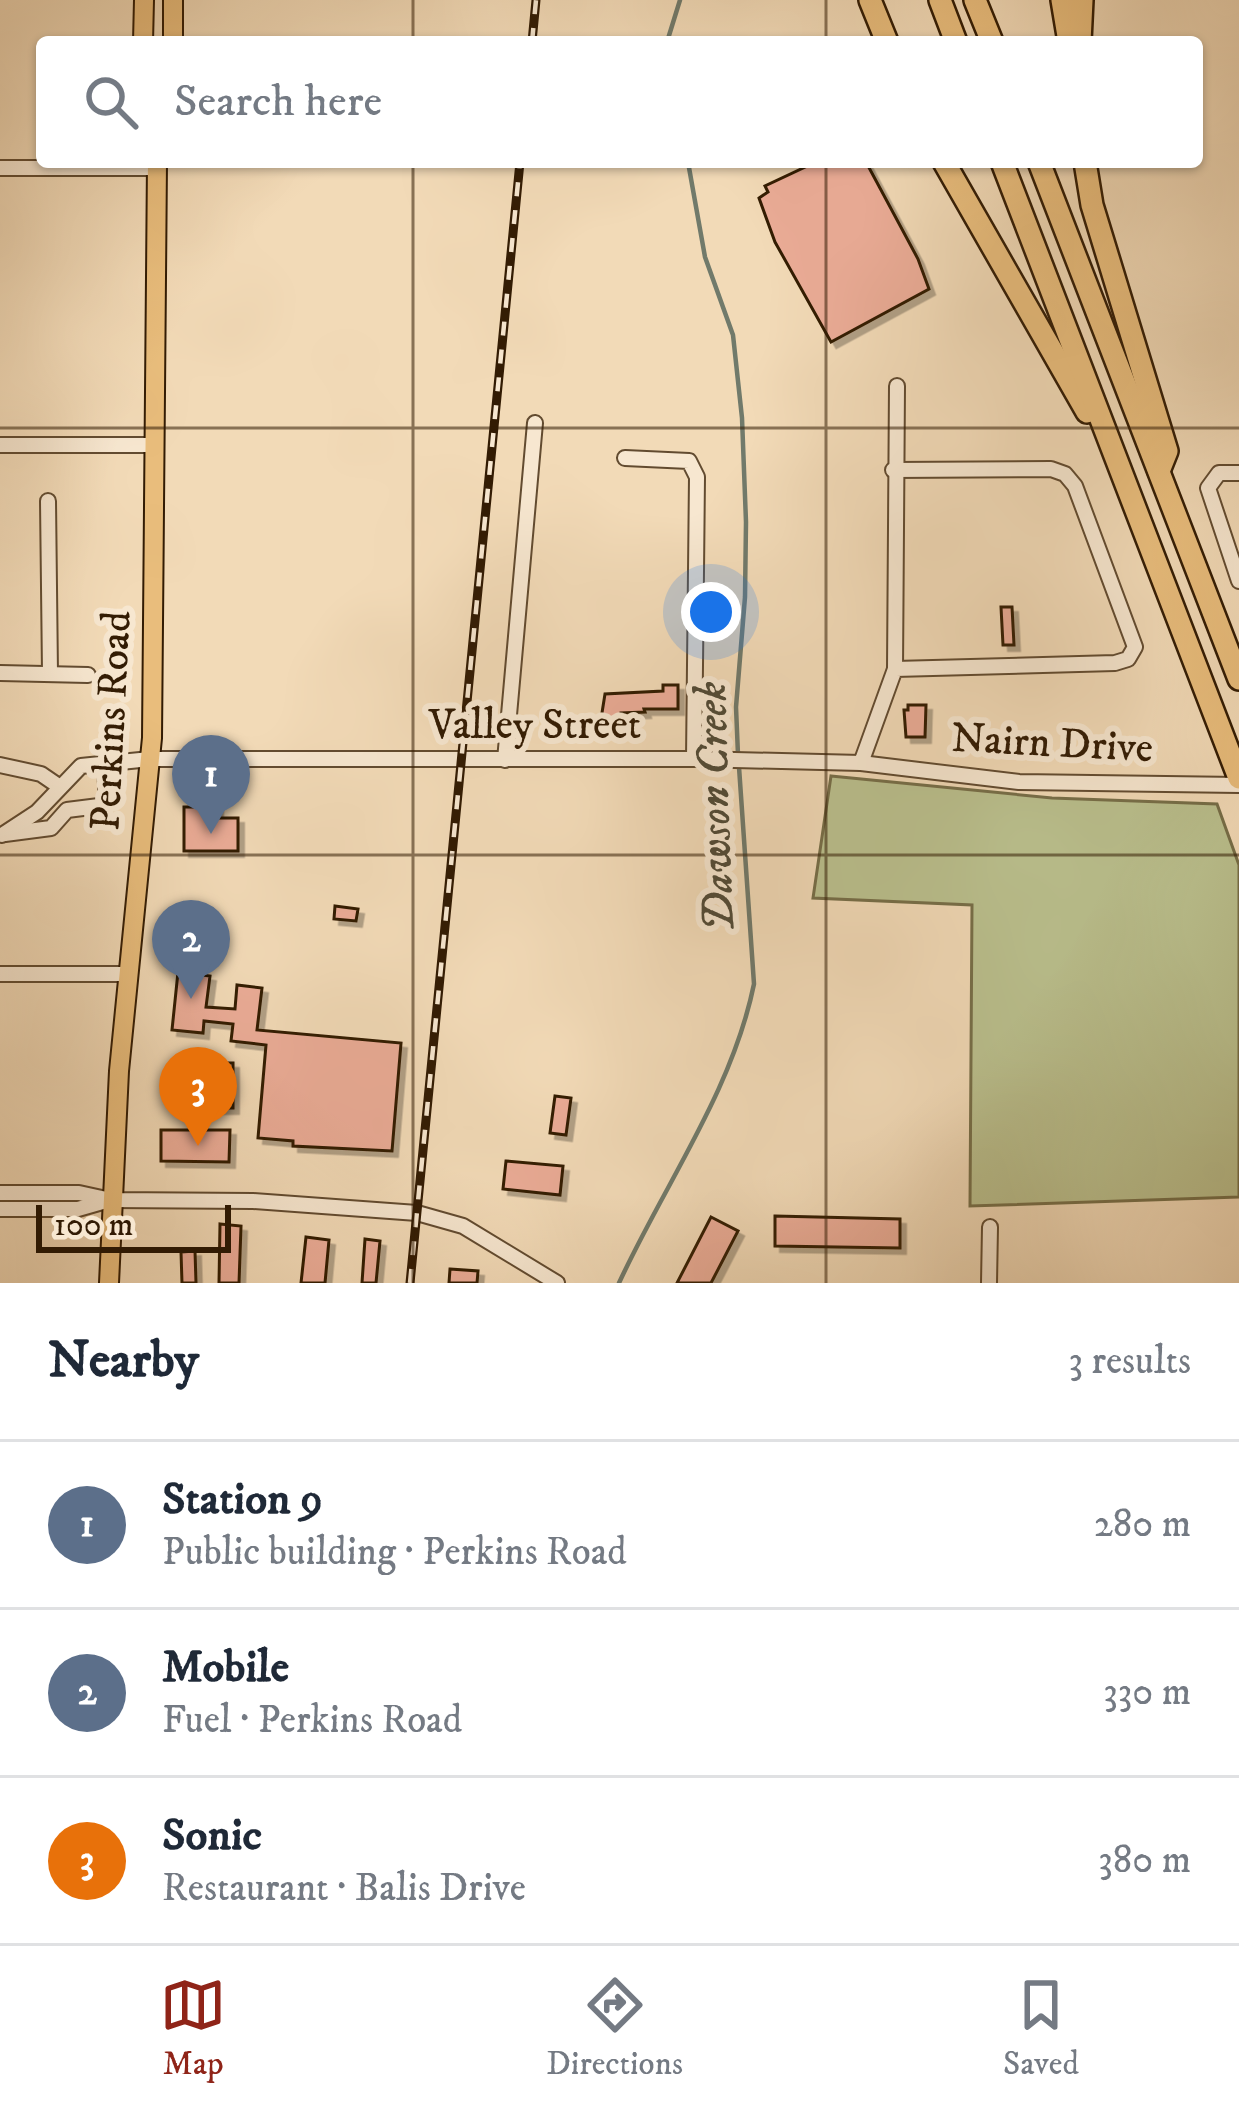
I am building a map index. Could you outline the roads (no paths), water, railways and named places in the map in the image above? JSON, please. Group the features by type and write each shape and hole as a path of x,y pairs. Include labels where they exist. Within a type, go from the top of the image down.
{"highway":[{"path":"870,0 885,36"},
{"path":"940,0 954,36"},
{"path":"975,0 990,36"},
{"path":"1062,0 1068,36"},
{"path":"1080,36 1082,0"},
{"path":"947,168 1121,470"},
{"path":"1004,168 1239,781"},
{"path":"1041,168 1239,679"},
{"path":"1085,168 1092,205 1167,451 1159,471"}],"main road":[{"path":"143,36 144,0"},
{"path":"172,36 173,0"},
{"name":"Perkins Road","path":"110,1283 111,1200 128,974 150,759 157,168"}],"street":[{"path":"0,168 36,167"},
{"path":"861,764 895,669 897,386"},
{"path":"505,760 536,423"},
{"path":"0,445 155,445"},
{"path":"625,458 688,461 698,476 695,759"},
{"path":"893,470 1051,469 1065,474 1075,486 1135,647 1128,659 1115,663 895,669"},
{"path":"1239,473 1219,473 1208,488 1239,581"},
{"path":"48,501 50,673"},
{"path":"0,673 88,675"},
{"name":"Valley Street","path":"1,835 37,812 81,766 150,759 695,759 861,764"},
{"name":"Nairn Drive","path":"861,764 1019,782 1239,781"},
{"path":"0,765 41,774 60,788"},
{"path":"1,835 51,828 67,810 107,805 105,765"},
{"path":"0,974 128,974"},
{"path":"0,1193 253,1201 417,1213 464,1226 557,1283"},
{"path":"0,1209 78,1209 111,1200"},
{"path":"989,1283 990,1227"}],"waterway":[{"name":"Dawson Creek","path":"669,36 680,0"},
{"name":"Dawson Creek","path":"689,168 705,257 733,335 742,418 746,522 736,707 738,755"},
{"name":"Dawson Creek","path":"619,1283 713,1100 744,1024 754,984 739,767"}],"railway":[{"path":"533,36 536,0"},
{"path":"410,1283 519,168"}],"place":[{"name":"Station 9","path":"211,834"},
{"name":"Mobile","path":"191,999"},
{"name":"Sonic","path":"198,1146"}]}
